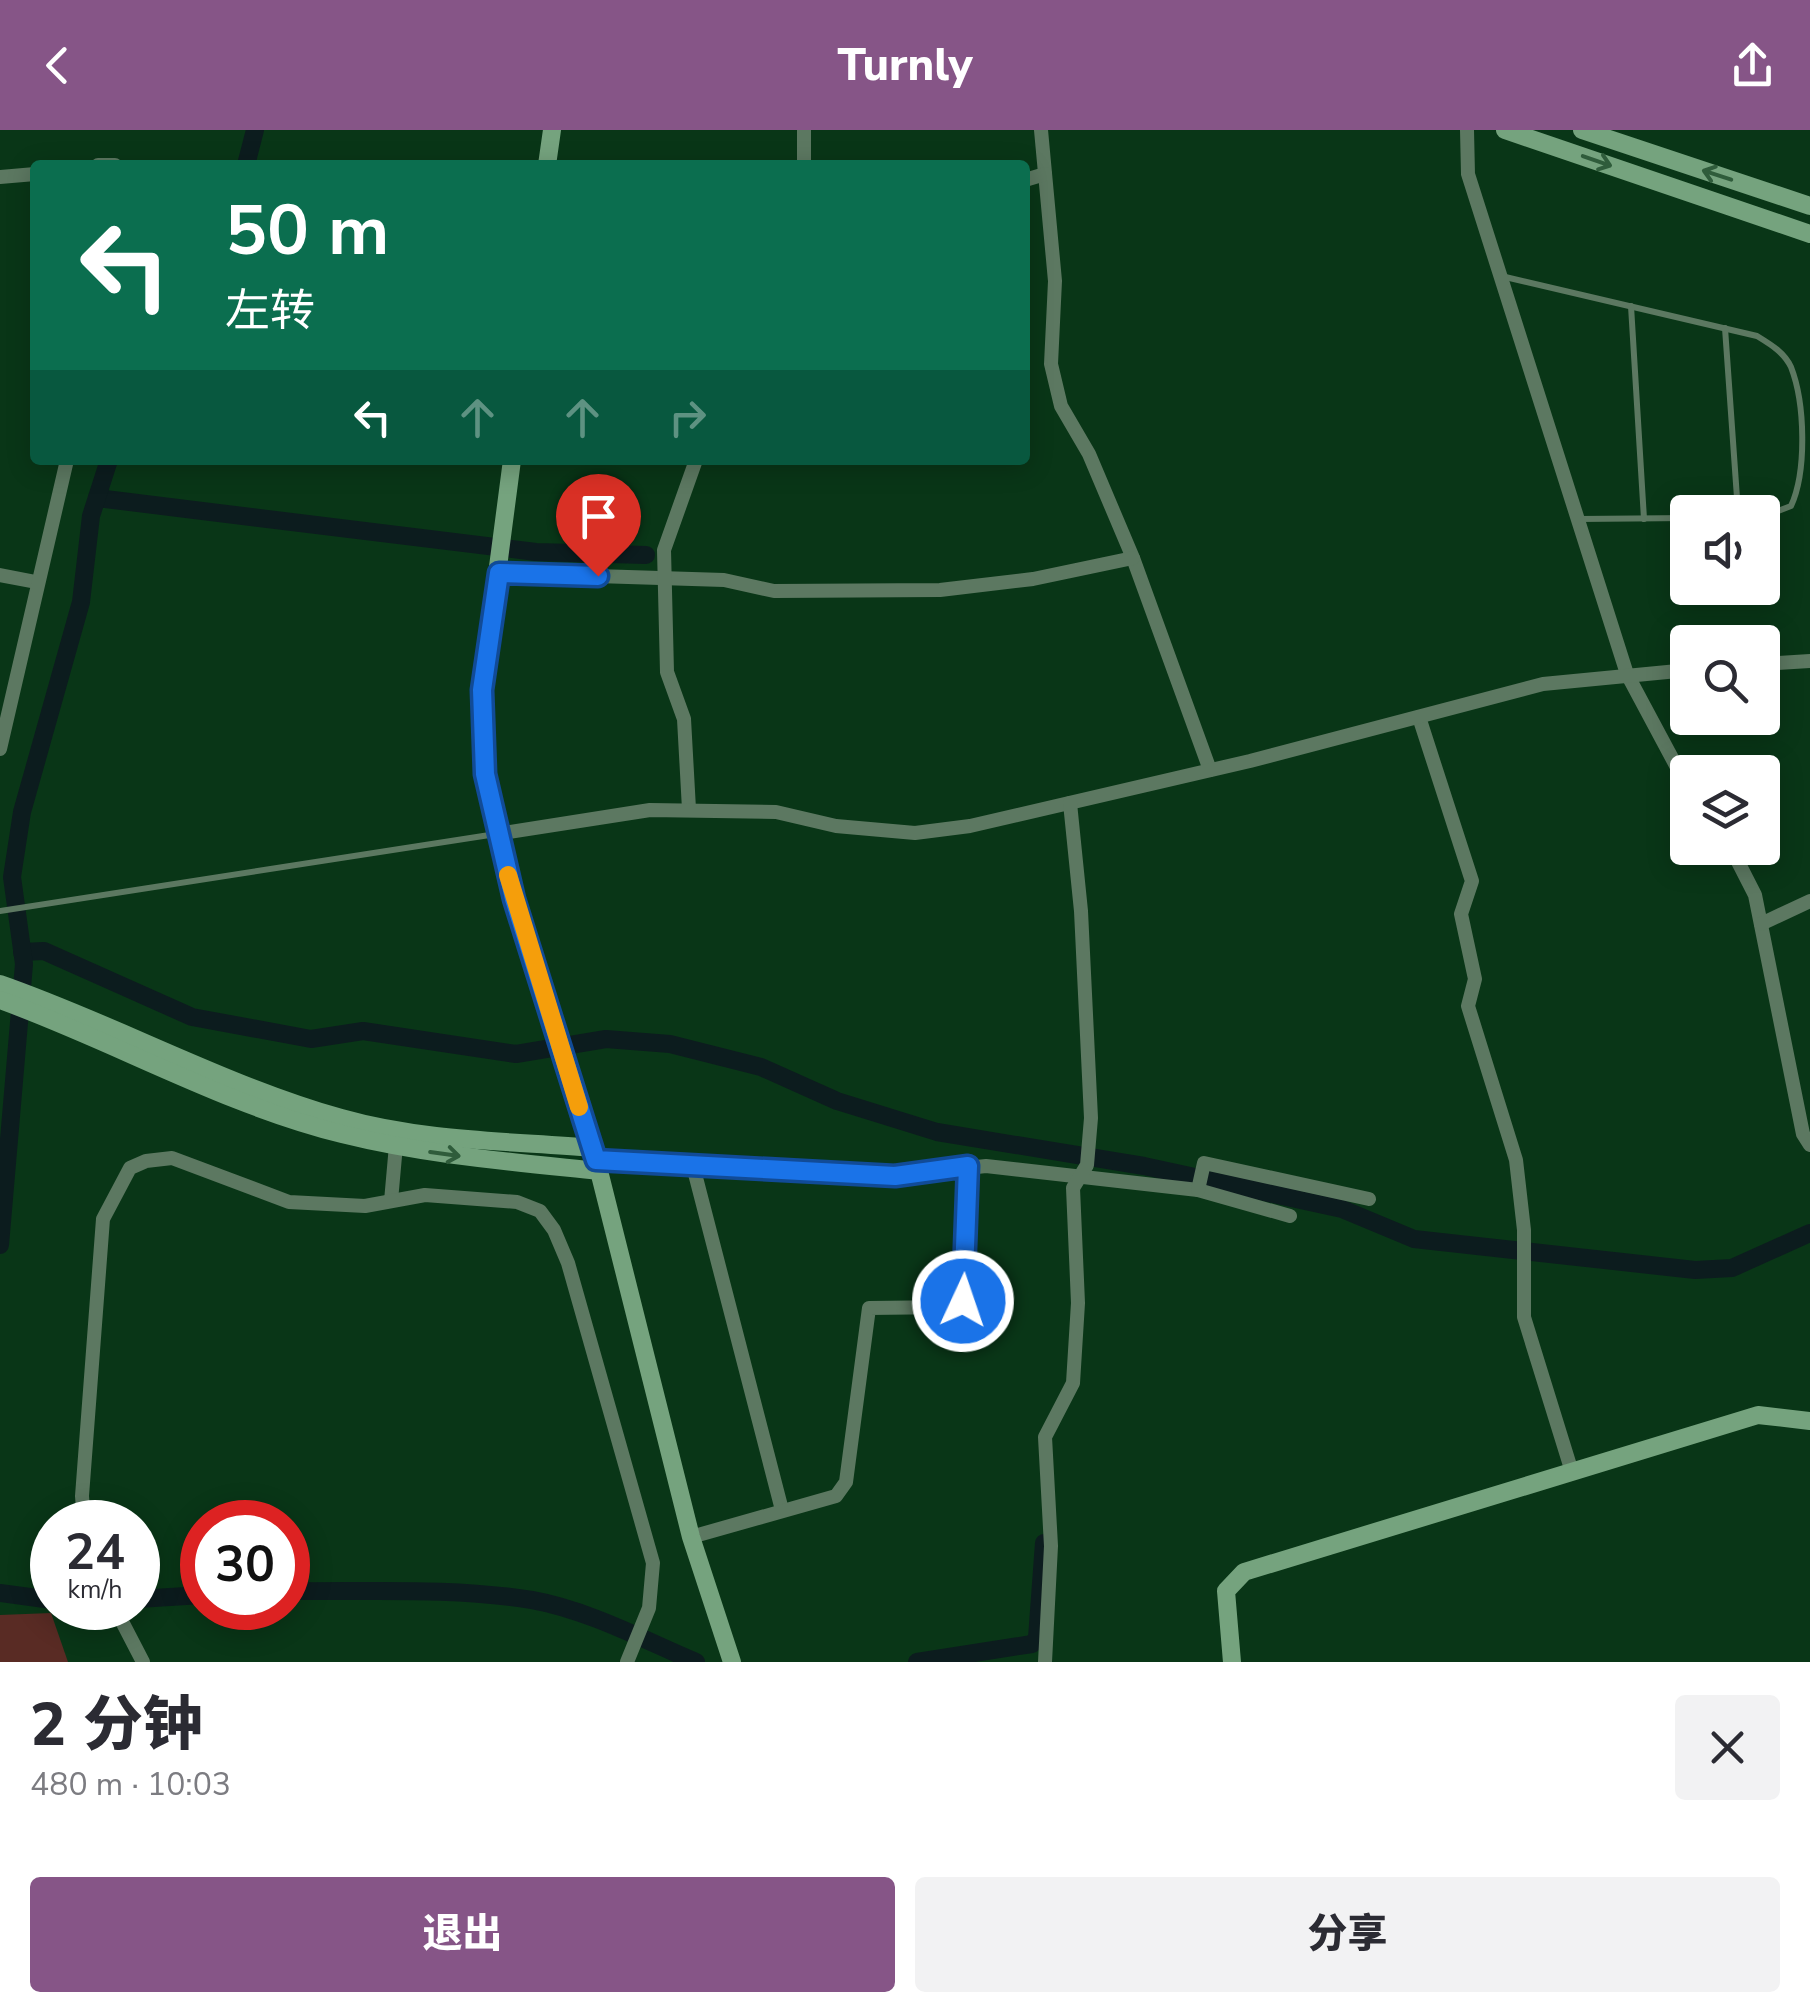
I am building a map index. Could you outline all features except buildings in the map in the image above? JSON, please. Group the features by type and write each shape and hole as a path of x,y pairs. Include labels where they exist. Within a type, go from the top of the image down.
{"street":[{"path":"548,160 552,130"},
{"path":"804,130 804,160"},
{"path":"1041,130 1055,281 1051,364 1061,406 1089,454 1133,558 1210,770"},
{"path":"1467,130 1468,174 1626,674 1670,755"},
{"path":"1505,130 1810,234"},
{"path":"1582,130 1810,206"},
{"path":"0,177 30,174"},
{"path":"1030,178 1045,174"},
{"path":"0,749 66,465"},
{"path":"511,465 482,690 485,774 497,834 595,1160 691,1536 732,1662"},
{"path":"690,809 684,720 667,672 664,550 694,465"},
{"path":"499,572 724,580 774,591 940,590 1033,578 1133,558"},
{"path":"0,575 36,582"},
{"path":"1780,663 1810,661"},
{"path":"497,834 650,810 690,809 776,812 836,826 915,833 970,826 1210,770 1543,684 1670,671"},
{"path":"1419,717 1472,881 1461,914 1475,980 1468,1006 1516,1160 1524,1230 1524,1316 1572,1472"},
{"path":"1045,1662 1052,1546 1045,1437 1073,1383 1078,1303 1073,1188 1084,1171 1090,1133 1082,911 1070,803"},
{"path":"1740,865 1755,895 1768,975 1810,1146"},
{"path":"1761,924 1810,901"},
{"path":"0,984 291,1118 396,1145 895,1176 968,1166 1084,1171 1198,1190 1290,1216"},
{"path":"0,1000 57,1012 290,1103 345,1120 405,1133 595,1160"},
{"path":"390,1202 396,1145"},
{"path":"82,1500 103,1219 130,1168 172,1158 289,1202 365,1206 425,1195 518,1202 540,1210 554,1230 653,1563 649,1608 626,1662"},
{"path":"1198,1190 1204,1163 1369,1199"},
{"path":"692,1166 782,1510"},
{"path":"691,1536 836,1496 846,1482 869,1308 952,1307 963,1301 968,1166"},
{"path":"1232,1662 1226,1591 1244,1572 1758,1415 1810,1421"},
{"path":"125,1630 143,1662"}],"lane":[{"path":"1500,276 1757,336 1780,350 1790,366 1798,399 1800,487 1791,506 1780,511"},
{"path":"1631,306 1644,518"},
{"path":"1725,328 1737,495"},
{"path":"1578,519 1670,518"},
{"path":"0,911 497,834"}],"shaded area":[{"path":"30,1614 30,1630 57,1630 68,1662 0,1662 0,1615"}],"waterway":[{"path":"247,160 255,130"},
{"path":"0,1245 24,964 12,877 22,812 81,602 91,516 107,465"},
{"path":"97,498 536,552 646,555"},
{"path":"22,952 44,951 192,1017 311,1039 363,1031 516,1054 606,1039 670,1044 761,1067 837,1101 937,1132 1144,1166 1342,1209 1414,1239 1695,1270 1732,1268 1810,1233"},
{"path":"917,1662 1032,1644 1037,1638 1044,1543"},
{"path":"310,1591 441,1592 532,1600 595,1618 696,1662"},
{"path":"0,1593 30,1597"},
{"path":"160,1598 180,1596"}],"slow traffic":[{"path":"508,875 579,1107"}],"route":[{"path":"598,576 499,573 482,690 485,774 497,834 596,1160 895,1176 968,1166 963,1301"}]}
